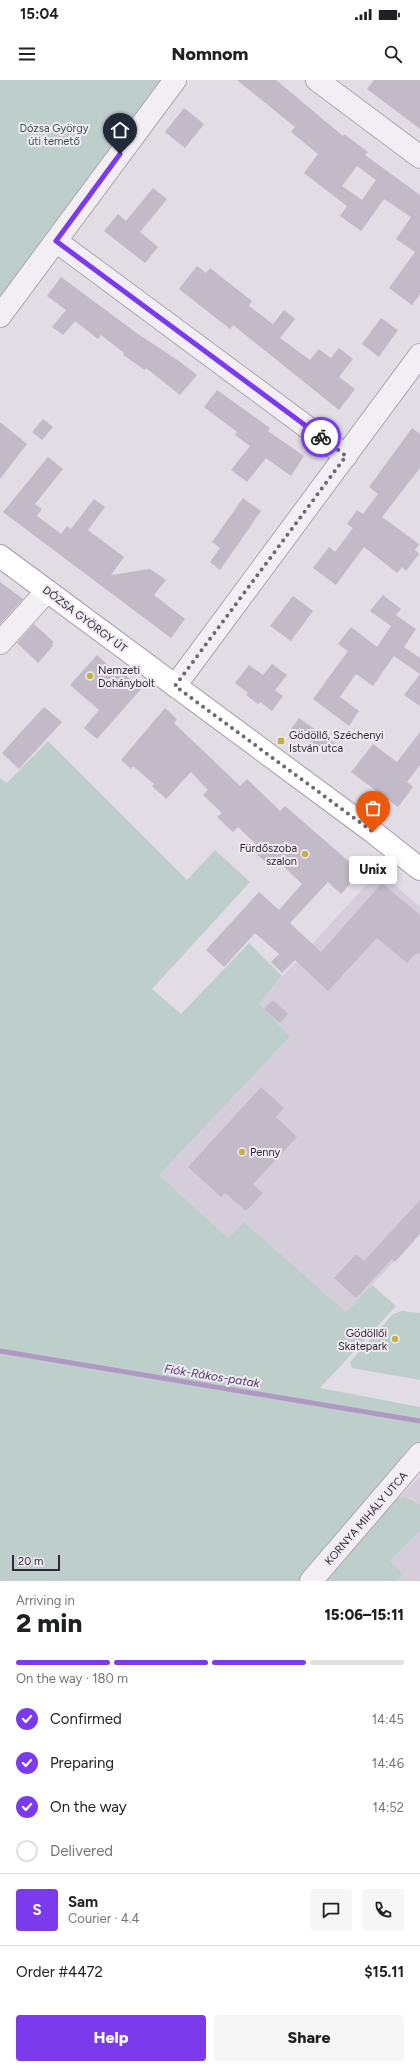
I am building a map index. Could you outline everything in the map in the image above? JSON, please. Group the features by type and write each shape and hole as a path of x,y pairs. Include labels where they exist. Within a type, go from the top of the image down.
{"main road":[{"name":"DÓZSA GYÖRGY ÚT","path":"0,556 373,832 420,869"}],"street":[{"path":"0,316 174,80"},
{"path":"317,80 420,157"},
{"path":"56,241 346,456"},
{"path":"175,686 420,355"},
{"path":"0,643 47,591"},
{"name":"KORNYA MIHÁLY UTCA","path":"311,1581 420,1454"}],"shaded area":[{"path":"379,871 420,907 420,1234 346,1312 244,1222 228,1238 159,1175 290,1037 258,1003"},
{"path":"420,1476 420,1505 413,1499 400,1497"},
{"path":"420,1531 420,1581 396,1581 403,1574 390,1561"}],"green space":[{"name":"Dózsa György úti temető","path":"0,80 161,80 0,300"},
{"path":"48,741 187,880 215,850 250,882 152,989 181,1014 249,943 282,976 259,1003 290,1037 159,1175 228,1238 244,1222 346,1312 372,1285 396,1306 320,1388 420,1407 420,1441 411,1452 391,1499 406,1498 413,1500 420,1505 420,1531 390,1561 403,1574 396,1581 0,1581 0,778 7,783"},
{"name":"Gödöllői Skatepark","path":"402,1311 420,1313 420,1380 352,1368 350,1362 393,1314"}],"building":[{"path":"237,80 276,80 343,136 344,134 368,152 365,155 420,195 420,294 412,305 389,288 415,252 396,239 411,217 384,199 361,231 340,216 347,206 304,173 318,154 291,132 295,127","holes":["357,166 376,180 362,200 342,186"]},
{"path":"374,80 420,80 420,129 367,89"},
{"path":"184,108 204,124 185,148 165,132"},
{"path":"153,188 167,199 140,232 158,247 145,263 104,231 118,214 126,221"},
{"path":"197,266 206,273 210,268 252,301 249,306 273,324 284,310 295,319 280,338 310,360 319,349 331,358 339,348 353,359 339,377 355,389 339,410 233,325 230,329 179,289"},
{"path":"61,277 138,334 179,361 197,375 180,395 146,368 145,370 123,355 124,353 101,335 98,339 75,321 63,335 52,327 66,310 47,296"},
{"path":"381,318 398,330 379,357 362,344"},
{"path":"217,390 270,428 268,431 304,456 291,476 266,458 247,482 231,470 250,446 235,435 237,432 204,407"},
{"path":"43,419 53,427 42,440 32,432"},
{"path":"0,422 27,444 0,479"},
{"path":"412,428 420,434 420,468 382,517 419,544 415,550 419,554 406,571 402,567 397,573 364,547 336,585 313,568 329,547 335,552 353,528 347,524 357,510 363,514 378,494 369,487"},
{"path":"48,457 63,469 35,504 42,509 37,516 61,534 67,526 71,529 94,499 105,507 88,530 124,557 111,575 150,569 166,580 154,595 185,619 171,638 3,512"},
{"path":"243,498 261,511 220,570 210,562 220,548 212,542"},
{"path":"0,582 23,599 0,624"},
{"path":"383,595 401,609 396,615 416,629 404,647 420,658 420,674 394,656 373,686 356,674 340,697 359,711 349,726 313,699 348,651 338,644 351,627 377,647 391,626 370,611"},
{"path":"293,596 313,611 291,641 270,626"},
{"path":"34,624 54,642 52,644 53,646 38,663 17,643"},
{"path":"97,655 119,675 122,672 141,689 97,739 84,728 99,710 70,685"},
{"path":"272,664 287,675 275,690 283,696 272,711 260,702 258,704 246,695 248,693 235,683 249,665 263,675"},
{"path":"420,674 420,706 404,695"},
{"path":"44,707 62,722 19,769 2,753"},
{"path":"165,708 177,719 174,723 240,786 247,779 280,811 285,806 361,872 341,894 328,882 290,923 321,952 382,883 420,915 420,953 414,955 407,963 377,938 328,991 295,960 282,973 271,962 279,954 255,933 224,967 206,950 259,892 279,910 302,884 274,857 268,864 253,851 258,846 238,827 233,832 217,817 222,813 203,795 208,790 191,772 166,799 152,786 154,784 133,766 131,769 121,760"},
{"path":"299,718 335,743 326,754 291,729"},
{"path":"420,732 420,765 407,782 413,787 398,807 351,772 373,744 397,762"},
{"path":"273,1000 288,1014 280,1023 264,1009"},
{"name":"Penny","path":"261,1087 284,1108 276,1117 297,1137 253,1184 263,1193 246,1211 225,1193 221,1197 188,1167"},
{"path":"420,1200 420,1234 395,1262 392,1259 356,1298 334,1278 356,1254 364,1261"}],"waterway":[{"name":"Fiók-Rákos-patak","path":"0,1351 420,1421"}],"way so far":[{"path":"321,437 346,456 175,686 373,832"}],"place":[{"name":"Nemzeti Dohánybolt","path":"90,676"},
{"name":"Gödöllő, Széchenyi István utca","path":"281,741"},
{"name":"Unix","path":"373,832"},
{"name":"Fürdőszoba szalon","path":"305,854"},
{"name":"Penny","path":"242,1152"},
{"name":"Gödöllői Skatepark","path":"395,1339"}],"route":[{"path":"120,154 56,241 321,437"}]}
